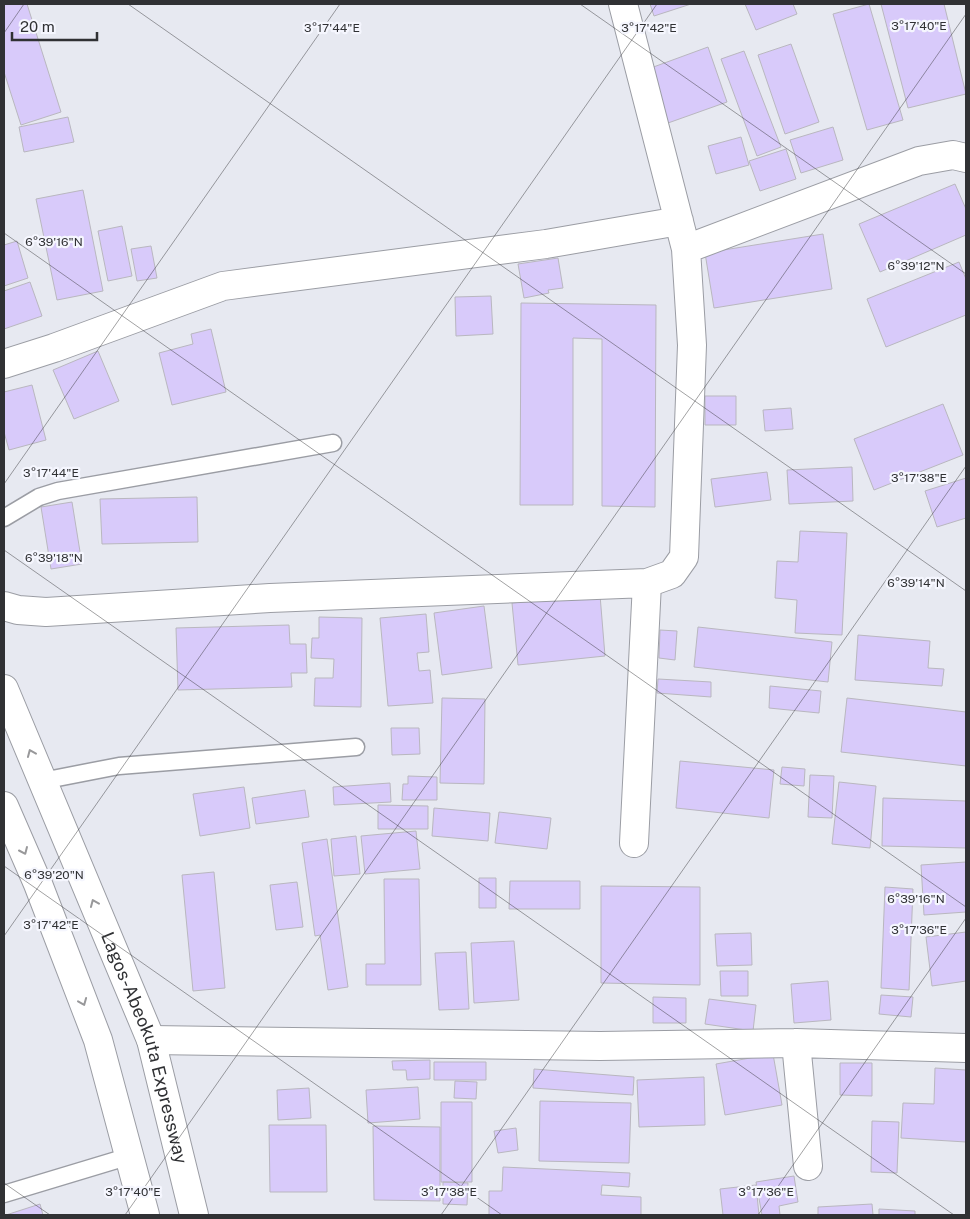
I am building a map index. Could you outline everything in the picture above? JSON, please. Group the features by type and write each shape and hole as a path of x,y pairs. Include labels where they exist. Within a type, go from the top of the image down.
{"main road":[{"path":"4,606 18,610 46,612 270,598 647,583 672,574 684,557 692,345 686,248 623,4"},
{"path":"686,248 920,161 953,155 966,158"},
{"path":"4,364 54,348 223,286 546,244 679,221"},
{"path":"634,843 647,583"},
{"name":"Lagos-Abeokuta Expressway","path":"4,690 151,1040 194,1215"},
{"path":"4,806 38,884 98,1040 145,1215"},
{"path":"151,1040 600,1046 796,1042 966,1048"},
{"path":"796,1042 808,1166"}],"lane":[{"path":"4,518 40,497 58,491 333,443"},
{"path":"42,781 119,766 356,747"},
{"path":"4,1194 130,1156"}],"building":[{"path":"4,4 27,4 61,112 21,125 4,72"},
{"path":"650,4 691,4 654,16"},
{"path":"745,4 793,4 797,14 756,30"},
{"path":"869,4 903,120 867,130 833,14"},
{"path":"881,4 944,4 966,94 908,108"},
{"path":"791,44 819,122 785,134 758,55"},
{"path":"708,47 727,102 668,123 648,69"},
{"path":"744,51 781,147 757,156 721,59"},
{"path":"68,117 74,142 24,152 19,127"},
{"path":"833,127 843,160 801,173 790,140"},
{"path":"741,137 749,165 716,174 708,146"},
{"path":"786,149 796,179 760,191 749,161"},
{"path":"955,184 966,209 966,235 880,272 859,224"},
{"path":"83,190 103,291 57,300 36,199"},
{"path":"122,226 132,276 108,281 98,231"},
{"path":"823,234 832,289 714,308 705,253"},
{"path":"17,241 28,278 4,286 4,245"},
{"path":"151,246 157,278 137,281 131,249"},
{"path":"558,258 563,288 548,290 549,293 524,298 518,264"},
{"path":"959,262 966,279 966,315 886,347 867,299"},
{"path":"30,282 42,316 4,329 4,291"},
{"path":"491,296 493,334 456,336 455,297"},
{"path":"521,303 656,305 655,507 602,506 602,339 573,338 573,505 520,505"},
{"path":"211,329 226,392 172,405 159,353 193,344 191,334"},
{"path":"98,351 119,401 74,419 53,370"},
{"path":"32,385 46,440 9,450 4,432 4,392"},
{"path":"705,396 736,396 736,425 705,425"},
{"path":"943,404 963,455 874,490 854,439"},
{"path":"791,408 793,429 765,431 763,410"},
{"path":"852,467 853,501 789,504 787,470"},
{"path":"767,472 771,500 715,507 711,479"},
{"path":"966,478 966,518 937,527 925,491"},
{"path":"197,497 198,542 102,544 100,499"},
{"path":"72,502 82,564 51,569 41,507"},
{"path":"800,531 847,533 842,635 795,633 797,600 775,598 777,561 798,562"},
{"path":"600,595 605,656 518,665 512,603"},
{"path":"484,606 492,668 442,675 434,613"},
{"path":"426,614 429,652 417,653 419,671 430,670 433,703 388,706 380,618"},
{"path":"319,617 362,618 361,707 314,706 315,678 333,678 334,659 311,658 312,638 319,638"},
{"path":"289,625 290,644 306,644 307,673 291,673 292,687 178,690 176,628"},
{"path":"698,627 832,642 828,682 694,667"},
{"path":"660,630 677,631 675,660 659,658"},
{"path":"858,635 930,641 928,668 944,669 942,686 855,680"},
{"path":"658,679 711,682 711,697 657,693"},
{"path":"770,686 821,691 819,713 769,708"},
{"path":"442,698 485,699 484,784 440,783"},
{"path":"847,698 966,712 966,766 841,752"},
{"path":"391,728 419,728 420,754 392,755"},
{"path":"680,761 774,770 769,818 676,808"},
{"path":"782,767 805,769 804,786 780,784"},
{"path":"810,775 834,776 832,818 808,817"},
{"path":"408,776 437,777 437,800 402,800 403,784 408,784"},
{"path":"839,782 876,786 870,848 832,844"},
{"path":"390,783 391,802 334,805 333,787"},
{"path":"244,787 250,828 200,836 193,794"},
{"path":"305,790 309,817 256,824 252,798"},
{"path":"883,798 966,801 966,848 882,846"},
{"path":"378,805 428,806 428,829 378,829"},
{"path":"434,808 490,813 488,841 432,836"},
{"path":"499,812 551,818 547,849 495,843"},
{"path":"416,831 420,869 365,874 361,836"},
{"path":"356,836 360,874 334,876 331,839"},
{"path":"327,839 348,987 328,990 320,935 315,936 302,843"},
{"path":"966,862 966,912 924,915 921,865"},
{"path":"214,872 225,988 193,991 182,875"},
{"path":"479,878 496,878 496,908 479,908"},
{"path":"384,879 419,879 421,985 366,985 366,964 385,964"},
{"path":"510,881 580,881 580,909 509,909"},
{"path":"297,882 303,927 276,930 270,885"},
{"path":"601,886 700,887 700,985 601,983"},
{"path":"885,887 913,889 909,990 881,988"},
{"path":"966,932 966,981 932,986 926,937"},
{"path":"751,933 752,965 717,966 715,934"},
{"path":"514,941 519,1000 474,1003 471,943"},
{"path":"466,952 469,1009 439,1010 435,953"},
{"path":"720,971 748,971 748,996 721,996"},
{"path":"828,981 831,1020 794,1023 791,984"},
{"path":"881,995 913,997 911,1017 879,1014"},
{"path":"653,997 686,998 686,1023 653,1023"},
{"path":"709,999 756,1005 753,1031 705,1024"},
{"path":"773,1054 782,1105 725,1115 716,1064"},
{"path":"430,1060 430,1079 407,1080 406,1070 393,1070 392,1061"},
{"path":"434,1062 486,1062 486,1080 434,1080"},
{"path":"840,1063 872,1063 872,1096 840,1095"},
{"path":"935,1068 966,1070 966,1142 901,1138 903,1103 934,1104"},
{"path":"534,1069 634,1077 633,1095 533,1088"},
{"path":"704,1077 705,1125 639,1127 637,1080"},
{"path":"455,1081 477,1082 476,1099 454,1098"},
{"path":"418,1087 420,1119 368,1123 366,1090"},
{"path":"309,1088 311,1118 278,1120 277,1090"},
{"path":"540,1101 631,1103 629,1163 539,1161"},
{"path":"441,1102 472,1102 472,1182 441,1182"},
{"path":"872,1121 899,1122 897,1173 871,1172"},
{"path":"269,1125 326,1125 327,1192 270,1192"},
{"path":"373,1126 440,1127 440,1201 374,1200"},
{"path":"516,1128 518,1150 498,1153 494,1131"},
{"path":"503,1167 630,1173 629,1187 602,1185 601,1195 641,1197 641,1215 489,1215 489,1191 502,1191"},
{"path":"794,1176 798,1202 779,1206 780,1215 762,1215 756,1182"},
{"path":"443,1182 468,1183 467,1205 443,1204"},
{"path":"756,1185 759,1215 723,1215 720,1189"},
{"path":"40,1204 43,1215 6,1215"},
{"path":"872,1204 873,1215 818,1215 818,1207"},
{"path":"879,1209 915,1211 915,1215 879,1215"}]}
